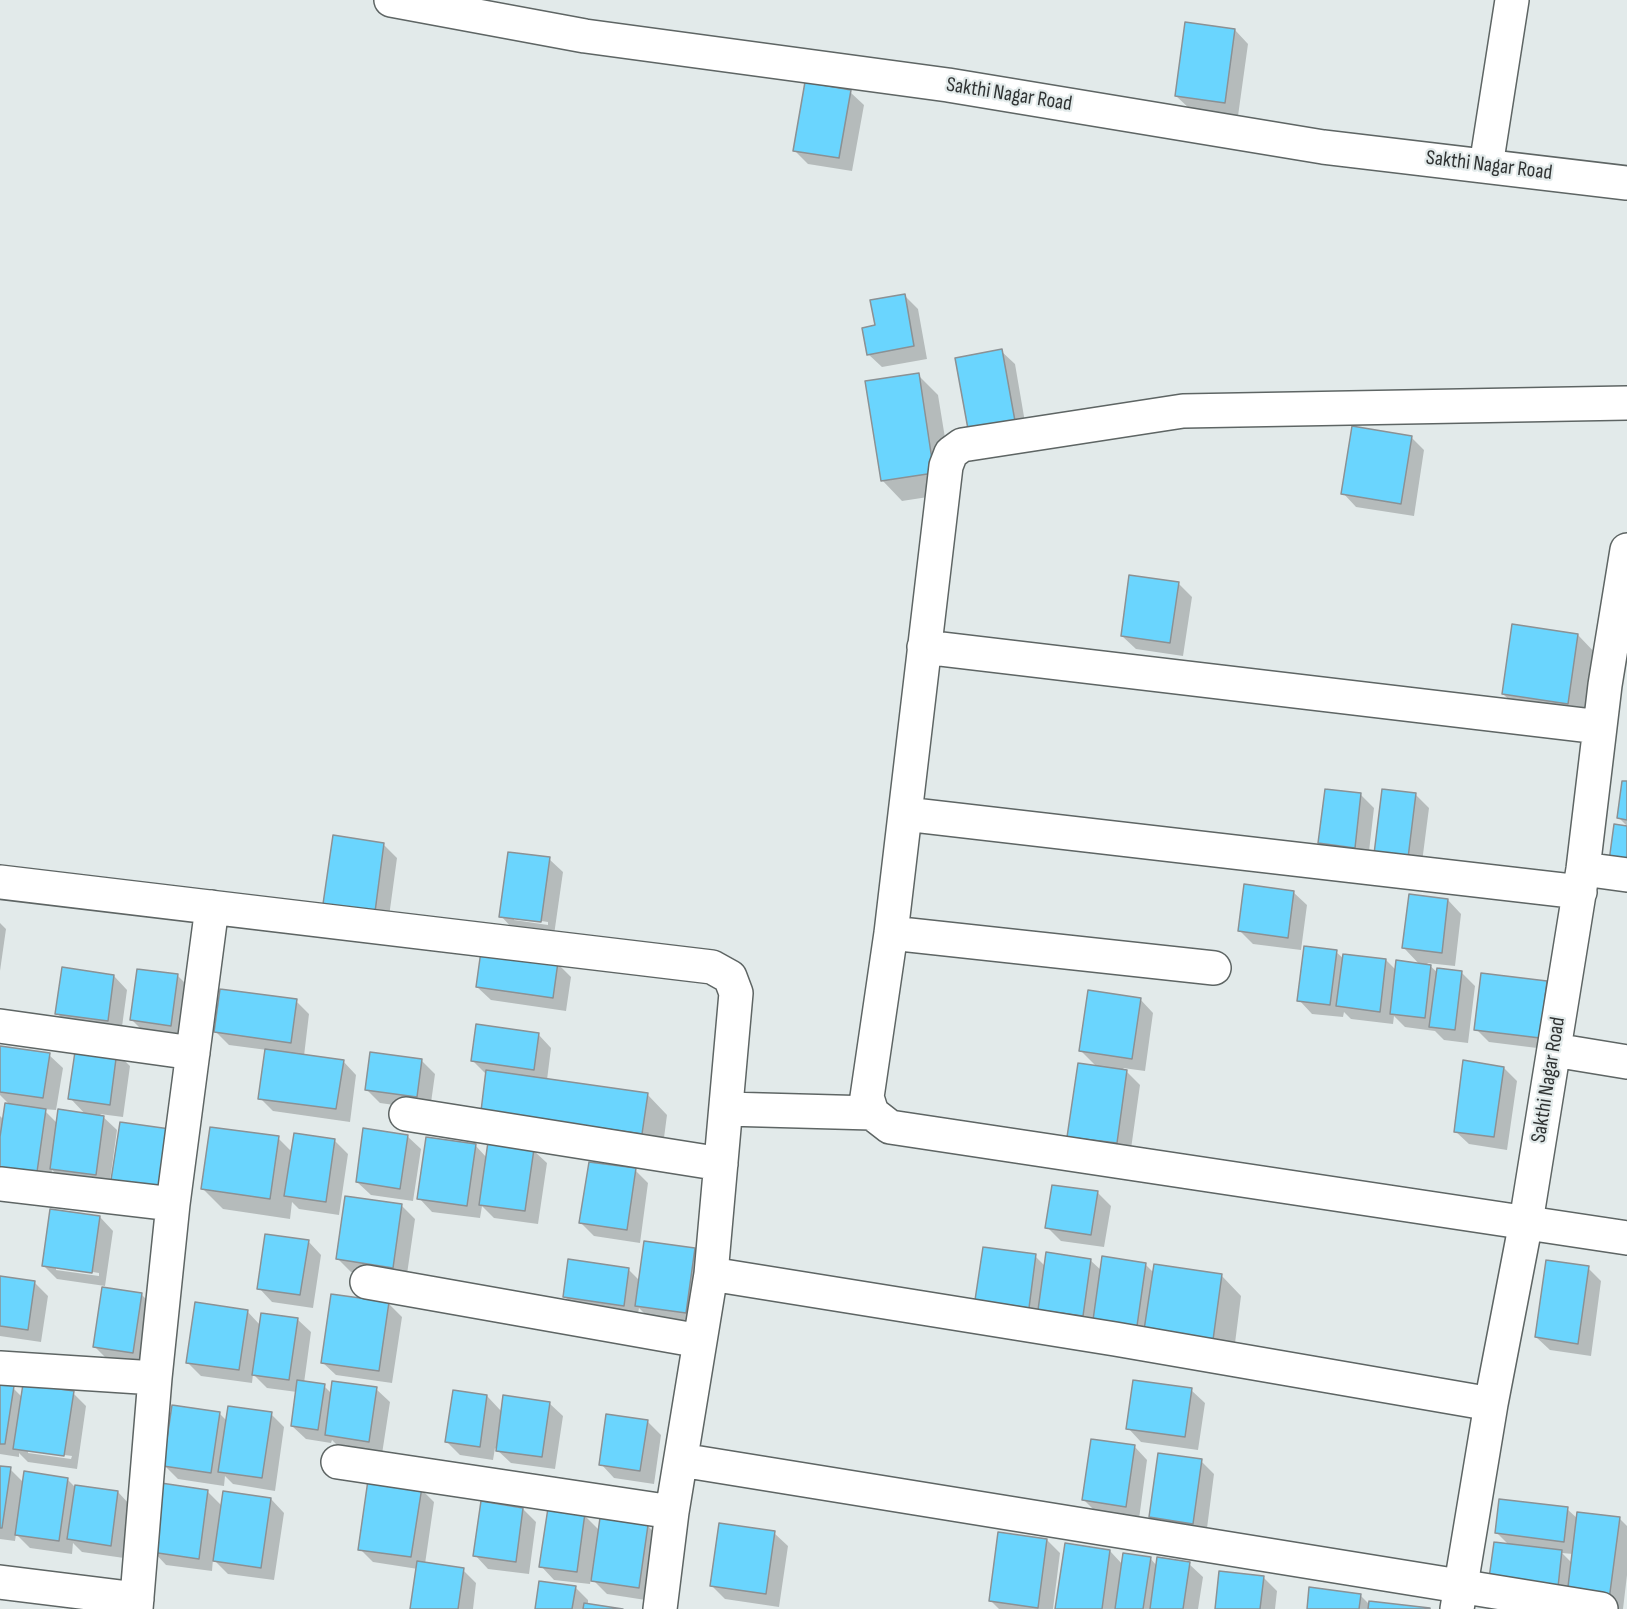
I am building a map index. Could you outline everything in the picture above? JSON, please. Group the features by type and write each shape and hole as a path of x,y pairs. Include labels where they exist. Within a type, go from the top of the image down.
{"street":[{"name":"Sakthi Nagar Road","path":"391,0 585,36 948,85 1323,147 1627,183"},
{"path":"1486,166 1512,0"},
{"path":"1627,403 1183,411 962,445 951,453 946,466 891,933 867,1097 872,1113 890,1127 1627,1238"},
{"name":"Sakthi Nagar Road","path":"1458,1597 1491,1404 1526,1222 1582,880 1600,727 1616,687 1627,550"},
{"path":"924,647 1600,727"},
{"path":"905,814 1582,880 1627,875"},
{"path":"0,882 712,967 730,977 736,993 711,1274 672,1512 660,1609"},
{"path":"0,1582 136,1604 155,1378 173,1204 212,907"},
{"path":"891,933 1214,968"},
{"path":"0,1026 193,1053"},
{"path":"1554,1050 1627,1062"},
{"path":"726,1109 872,1113"},
{"path":"406,1114 721,1164"},
{"path":"0,1184 173,1204"},
{"path":"711,1274 1491,1404"},
{"path":"367,1282 700,1341"},
{"path":"0,1368 155,1378"},
{"path":"681,1460 1458,1597 1601,1609"},
{"path":"338,1462 672,1512"}],"building":[{"path":"1185,22 1235,29 1225,103 1175,96"},
{"path":"805,82 851,90 839,158 793,151"},
{"path":"905,294 914,346 867,355 862,328 875,325 870,300"},
{"path":"1002,349 1015,421 968,429 955,358"},
{"path":"919,373 934,473 881,481 865,381"},
{"path":"1352,426 1412,436 1401,504 1341,494"},
{"path":"1129,575 1179,582 1170,643 1121,636"},
{"path":"1512,624 1578,634 1568,704 1502,694"},
{"path":"1622,781 1627,781 1627,820 1617,818"},
{"path":"1325,789 1361,793 1355,848 1318,843"},
{"path":"1382,789 1416,793 1408,858 1374,854"},
{"path":"1614,824 1627,826 1627,863 1609,861"},
{"path":"333,835 384,843 375,912 323,904"},
{"path":"508,852 550,857 541,922 499,917"},
{"path":"1244,884 1294,891 1288,938 1238,931"},
{"path":"1409,894 1448,899 1442,953 1402,948"},
{"path":"1304,946 1337,950 1330,1005 1297,1001"},
{"path":"481,951 558,962 553,998 476,987"},
{"path":"1343,954 1386,959 1380,1012 1336,1006"},
{"path":"1396,960 1431,965 1425,1018 1390,1014"},
{"path":"62,967 114,975 108,1021 55,1014"},
{"path":"1437,968 1462,971 1455,1030 1429,1027"},
{"path":"137,969 178,974 171,1026 130,1020"},
{"path":"1481,973 1547,981 1540,1038 1474,1030"},
{"path":"220,989 297,999 291,1043 214,1032"},
{"path":"1088,990 1141,998 1132,1059 1079,1051"},
{"path":"476,1024 539,1033 534,1070 471,1061"},
{"path":"76,1045 117,1051 110,1105 68,1099"},
{"path":"0,1046 50,1053 43,1098 0,1092"},
{"path":"265,1049 344,1060 336,1109 258,1099"},
{"path":"370,1052 422,1059 417,1097 365,1090"},
{"path":"1463,1060 1504,1067 1494,1137 1454,1132"},
{"path":"1078,1063 1127,1070 1117,1143 1067,1137"},
{"path":"486,1070 648,1093 642,1134 481,1111"},
{"path":"5,1103 46,1109 37,1172 0,1167 0,1137"},
{"path":"58,1109 104,1116 96,1175 50,1169"},
{"path":"120,1122 170,1129 162,1187 111,1180"},
{"path":"210,1127 279,1136 270,1199 201,1189"},
{"path":"363,1128 408,1135 400,1189 356,1182"},
{"path":"294,1133 335,1139 326,1202 284,1196"},
{"path":"426,1137 476,1144 467,1206 417,1199"},
{"path":"488,1142 534,1149 525,1211 479,1205"},
{"path":"589,1162 636,1168 627,1230 579,1223"},
{"path":"1052,1185 1098,1191 1091,1235 1045,1228"},
{"path":"345,1196 402,1204 393,1268 336,1259"},
{"path":"50,1209 100,1216 92,1273 42,1266"},
{"path":"265,1234 309,1240 300,1295 257,1289"},
{"path":"644,1241 695,1248 686,1313 635,1306"},
{"path":"983,1247 1036,1254 1029,1308 975,1300"},
{"path":"1046,1252 1091,1259 1083,1316 1038,1310"},
{"path":"1102,1256 1146,1263 1137,1326 1093,1320"},
{"path":"568,1259 629,1268 624,1306 563,1297"},
{"path":"1546,1260 1589,1266 1578,1344 1535,1337"},
{"path":"1154,1264 1222,1274 1213,1340 1144,1330"},
{"path":"0,1276 35,1281 28,1330 0,1326"},
{"path":"102,1287 142,1293 133,1353 93,1347"},
{"path":"331,1294 389,1302 379,1371 321,1363"},
{"path":"195,1302 248,1310 239,1370 186,1363"},
{"path":"261,1313 298,1318 289,1380 252,1375"},
{"path":"297,1380 325,1384 318,1430 291,1426"},
{"path":"1133,1380 1192,1388 1185,1437 1126,1429"},
{"path":"332,1381 377,1387 369,1442 325,1435"},
{"path":"0,1384 14,1386 5,1444 0,1444"},
{"path":"23,1384 74,1391 64,1456 13,1449"},
{"path":"453,1390 487,1395 480,1447 445,1442"},
{"path":"503,1395 550,1402 542,1457 496,1451"},
{"path":"172,1405 220,1412 211,1473 163,1466"},
{"path":"228,1406 272,1412 262,1478 218,1472"},
{"path":"606,1414 648,1420 640,1471 599,1465"},
{"path":"1091,1439 1135,1445 1126,1507 1082,1500"},
{"path":"1158,1453 1202,1459 1193,1524 1149,1517"},
{"path":"0,1466 11,1467 2,1528 0,1528"},
{"path":"24,1471 68,1478 59,1541 15,1535"},
{"path":"368,1480 422,1487 411,1557 358,1550"},
{"path":"161,1483 208,1490 199,1559 151,1552"},
{"path":"75,1485 118,1491 111,1546 67,1539"},
{"path":"223,1491 271,1498 261,1568 213,1561"},
{"path":"1499,1499 1568,1507 1564,1542 1495,1533"},
{"path":"481,1501 523,1508 516,1562 473,1556"},
{"path":"548,1508 585,1513 577,1572 539,1567"},
{"path":"1577,1512 1620,1517 1609,1600 1567,1595"},
{"path":"600,1518 648,1525 639,1588 591,1581"},
{"path":"719,1523 775,1531 766,1594 710,1586"},
{"path":"998,1532 1047,1539 1038,1608 989,1601"},
{"path":"1494,1542 1562,1550 1558,1587 1489,1578"},
{"path":"1065,1543 1110,1550 1102,1609 1055,1609"},
{"path":"1123,1553 1151,1557 1143,1609 1115,1609"},
{"path":"1157,1557 1190,1562 1183,1609 1150,1609"},
{"path":"417,1561 464,1568 458,1609 410,1609"},
{"path":"1219,1571 1264,1576 1260,1609 1215,1609"},
{"path":"539,1581 576,1586 572,1609 535,1609"},
{"path":"1309,1587 1361,1594 1359,1609 1307,1609"},
{"path":"1369,1601 1430,1608 1430,1609 1368,1609"},
{"path":"584,1603 623,1609 583,1609"}]}
